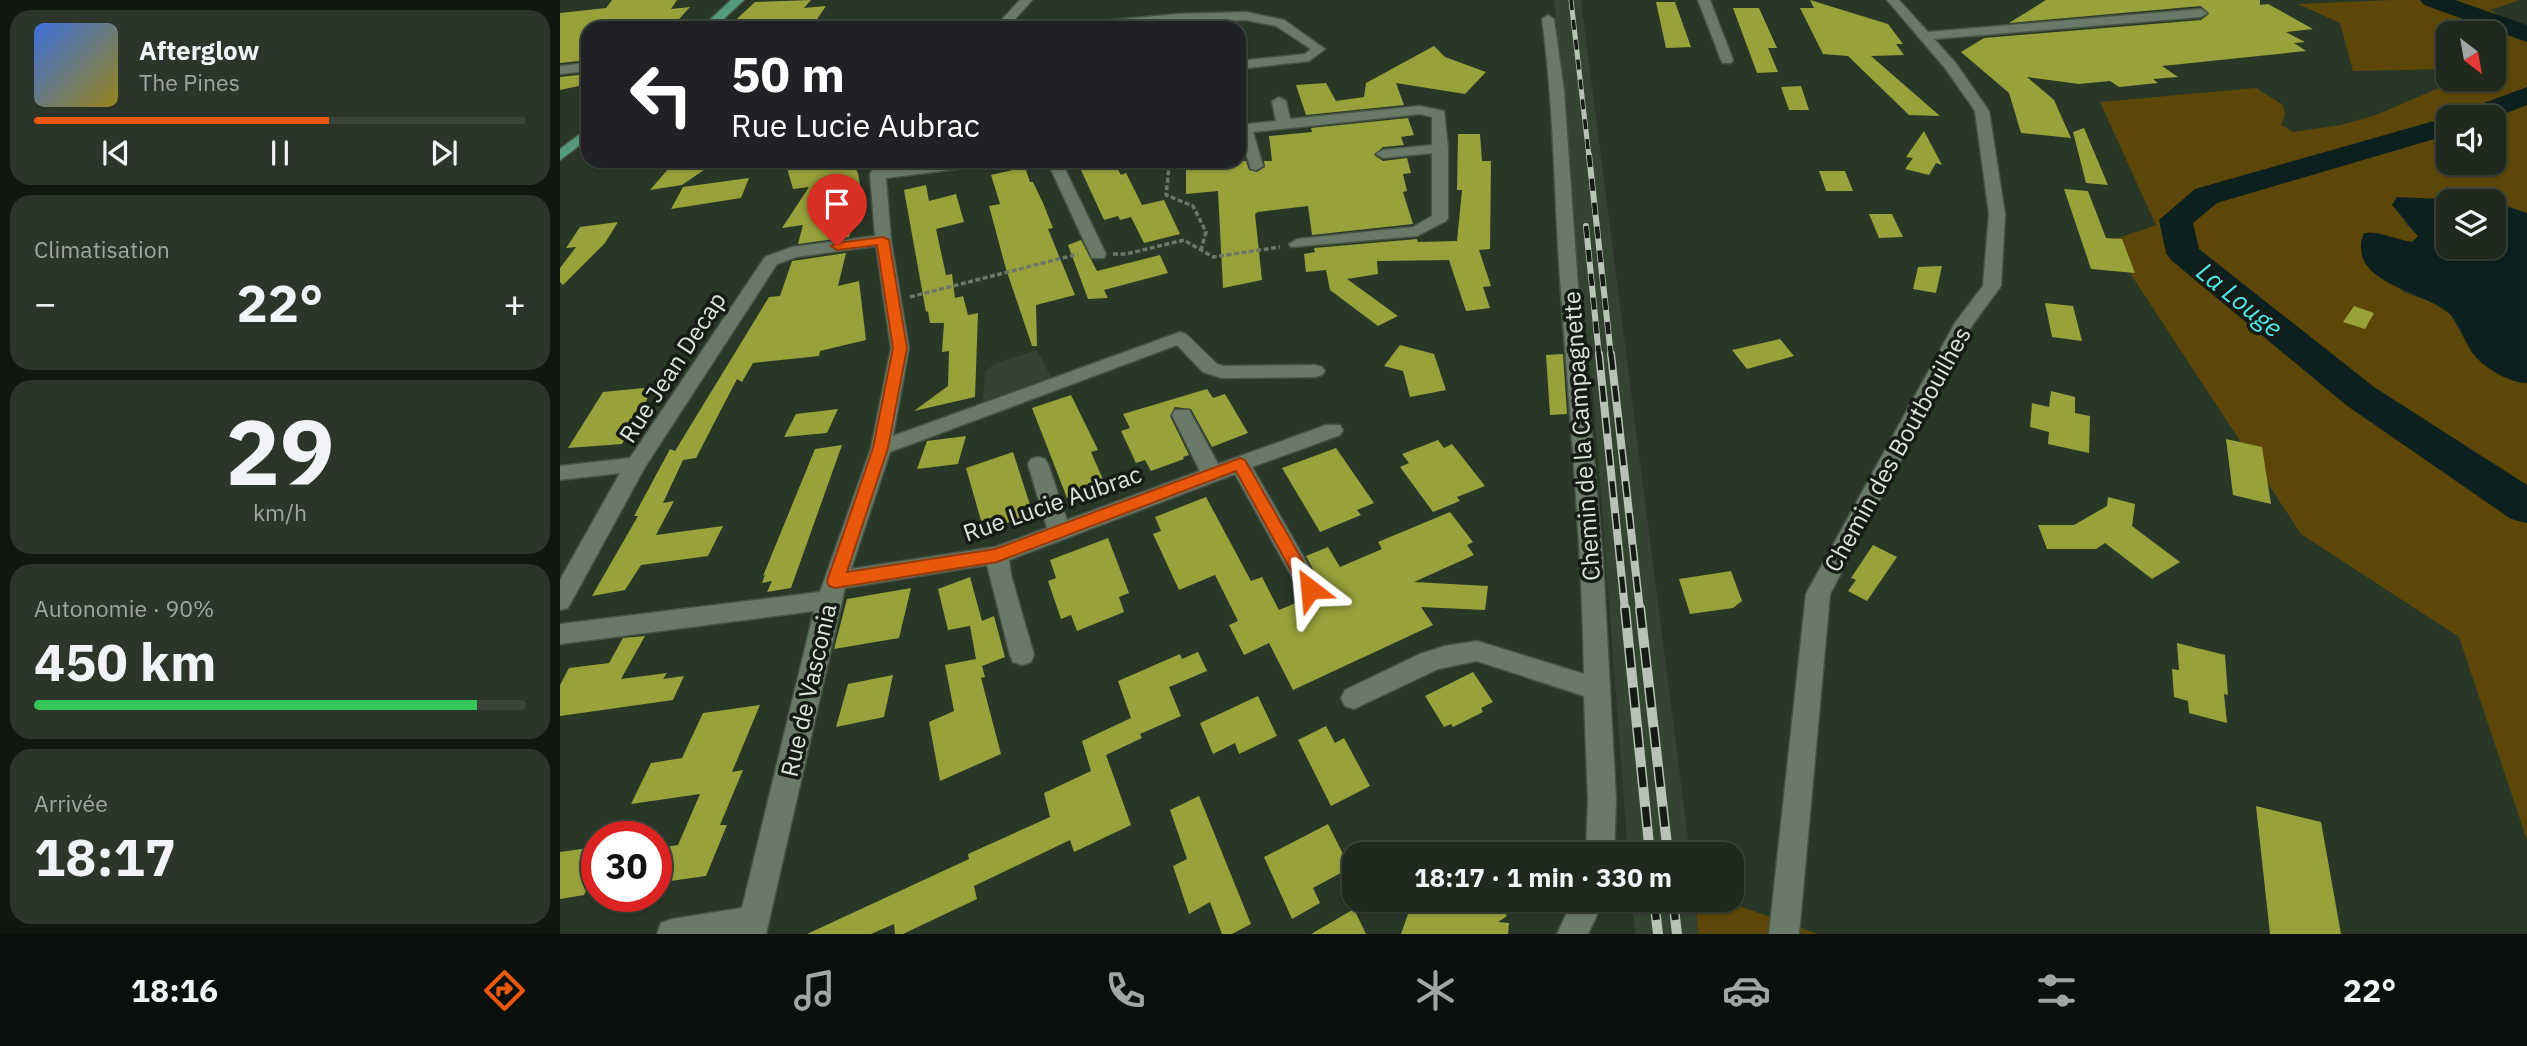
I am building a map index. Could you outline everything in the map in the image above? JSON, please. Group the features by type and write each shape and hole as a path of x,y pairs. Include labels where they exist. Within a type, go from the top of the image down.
{"main road":[{"path":"715,21 738,0"},
{"path":"562,152 581,139"}],"street":[{"path":"1006,21 1026,0"},
{"path":"1704,0 1727,60"},
{"name":"Chemin des Boutbouilhes","path":"1784,934 1818,594 1964,323 1992,286 1997,214 1982,111 1950,65 1893,0"},
{"path":"1924,36 2201,13"},
{"path":"1221,21 1246,16 1274,21 1319,49 1309,57 1246,64"},
{"name":"Chemin de la Campagnette","path":"1548,19 1563,142 1569,290 1585,454 1597,689 1601,842"},
{"path":"560,70 581,68"},
{"path":"1279,101 1284,124"},
{"path":"1246,129 1420,110 1439,114 1440,218 1417,231 1297,244"},
{"path":"1246,140 1256,166"},
{"path":"1382,154 1441,148"},
{"name":"Rue de Vasconia","path":"752,928 832,590 881,448 900,348 883,240 881,168"},
{"path":"1057,168 1097,251"},
{"name":"Rue Jean Decap","path":"560,601 636,464 771,261 792,252 883,240"},
{"path":"881,448 1180,338 1210,368 1222,372 1315,372"},
{"path":"1182,415 1212,474"},
{"name":"Rue Lucie Aubrac","path":"560,634 832,590 997,555 1333,430"},
{"path":"560,473 636,464"},
{"path":"1038,464 1059,531"},
{"path":"1240,464 1310,589"},
{"path":"997,555 999,575 1022,655"},
{"path":"1354,698 1431,661 1462,652 1477,651 1597,689"},
{"path":"1572,934 1583,912"},
{"path":"672,934 752,928"}],"path":[{"path":"1169,168 1166,195 1192,206 1206,232 1201,250"},
{"path":"892,302 1097,251 1126,254 1184,240 1213,257 1297,244"}],"shaded area":[{"path":"1554,0 1581,0 1688,842 1627,842 1594,406 1568,186"},
{"path":"2394,0 2520,0 2490,10 2527,31 2527,213 2506,205 2506,189 2436,189 2436,198 2404,222 2418,236 2413,242 2371,233 2365,233 2361,241 2403,292 2431,302 2450,314 2473,354 2521,383 2527,383 2527,840 2459,637 2301,534 2109,241 2156,225 2100,102 2256,88 2283,105 2285,115 2281,125 2293,132 2341,125 2376,115 2436,89 2506,91 2506,21 2436,21 2436,69 2353,71 2340,23 2298,4"},
{"path":"1037,350 1051,377 983,401 985,371 996,363"},
{"path":"1744,908 1818,934 1698,934 1697,912 1744,912"},
{"path":"1633,912 1697,912 1698,934 1635,934"}],"water":[{"path":"2397,197 2436,199 2436,259 2506,259 2506,207 2527,213 2527,383 2504,377 2489,368 2476,358 2450,314 2439,306 2391,284 2376,275 2366,264 2361,250 2364,233 2376,233 2412,242 2418,236 2392,205"}],"building":[{"path":"612,0 677,0 671,9 690,7 677,21 581,21 581,61 560,63 560,13 606,8"},
{"path":"811,0 804,8 826,6 816,21 735,21 755,2"},
{"path":"1810,0 1888,24 1903,44 1896,44 1904,55 1871,56 1940,116 1909,115 1848,56 1823,54 1800,8 1814,8"},
{"path":"2046,0 2260,0 2260,5 2268,4 2313,29 2286,32 2305,42 2294,43 2306,51 2162,66 2178,77 2153,79 2158,83 2119,87 2110,81 2079,84 2027,77 2054,100 2071,138 2021,133 2009,93 1961,52 1984,38 2201,20 2209,14 2201,6 2009,23"},
{"path":"1656,2 1675,2 1691,47 1666,48"},
{"path":"1733,8 1759,8 1777,48 1768,48 1778,72 1757,73"},
{"path":"1434,46 1445,57 1486,72 1465,94 1396,83 1404,105 1306,115 1296,85 1326,83 1336,101 1364,97 1366,83"},
{"path":"581,75 581,86 560,90 560,77"},
{"path":"1801,86 1809,110 1789,110 1781,87"},
{"path":"1408,118 1414,135 1401,137 1404,145 1383,147 1374,155 1383,161 1407,158 1411,173 1403,174 1407,191 1403,192 1413,224 1312,235 1308,206 1258,212 1255,214 1262,280 1223,288 1218,191 1186,194 1186,168 1246,168 1246,161 1249,170 1257,172 1265,167 1264,161 1272,161 1269,136 1312,132 1311,128"},
{"path":"2084,128 2108,185 2086,183 2073,132"},
{"path":"1924,131 1942,165 1936,163 1929,175 1905,169 1913,158 1906,157"},
{"path":"1458,134 1480,134 1482,161 1491,161 1490,249 1479,250 1491,286 1483,287 1490,308 1466,311 1449,260 1377,261 1378,274 1347,279 1398,316 1378,326 1330,290 1326,270 1306,272 1304,254 1315,252 1314,248 1417,239 1418,242 1457,241 1462,190 1457,190"},
{"path":"669,168 707,168 682,185 650,190"},
{"path":"787,168 855,168 862,197 849,237 798,244 803,225 782,228 809,187 793,189"},
{"path":"1025,168 1053,228 1048,229 1075,295 1036,305 1037,346 1032,346 1006,269 989,206 1000,204 991,175"},
{"path":"1080,168 1117,168 1121,175 1126,173 1142,205 1164,200 1180,234 1144,243 1131,217 1120,220 1118,216 1104,220"},
{"path":"1819,171 1845,171 1853,191 1826,191"},
{"path":"749,178 741,198 671,209 683,187"},
{"path":"926,185 929,201 956,194 964,222 936,229 946,275 952,274 955,298 963,296 968,315 978,313 975,397 914,411 948,386 949,351 942,352 944,323 930,323 928,311 926,312 904,190"},
{"path":"2064,189 2088,191 2106,238 2122,239 2135,273 2091,269"},
{"path":"1869,214 1892,214 1903,237 1879,238"},
{"path":"618,222 605,243 563,285 560,282 560,268 576,247 566,248 580,227"},
{"path":"1081,240 1097,271 1160,255 1168,273 1104,290 1108,298 1088,299 1068,245"},
{"path":"846,253 838,286 859,281 866,340 820,351 819,356 753,363 742,382 737,379 696,458 683,460 663,503 674,501 656,535 723,526 708,556 641,565 625,590 592,596 638,516 634,516 670,449 675,451 769,297 780,296 792,261"},
{"path":"1942,266 1936,293 1913,289 1918,267"},
{"path":"2045,303 2073,306 2082,341 2052,337"},
{"path":"2354,306 2374,313 2365,329 2343,322"},
{"path":"1780,339 1794,356 1747,369 1732,350"},
{"path":"1400,345 1434,354 1446,390 1410,397 1403,371 1384,366"},
{"path":"1563,354 1567,414 1550,415 1546,355"},
{"path":"654,387 622,444 568,448 603,392"},
{"path":"1207,389 1213,398 1225,394 1248,433 1212,447 1191,409 1175,407 1170,416 1189,455 1151,471 1145,460 1136,463 1121,431 1130,428 1123,414"},
{"path":"2051,391 2075,397 2075,413 2090,416 2089,453 2048,444 2049,432 2030,427 2032,403 2049,407"},
{"path":"1071,395 1098,450 1091,452 1105,484 1067,498 1032,408"},
{"path":"838,409 827,433 784,437 796,414"},
{"path":"966,436 958,464 917,469 927,441"},
{"path":"2226,439 2262,447 2271,504 2233,495"},
{"path":"1438,440 1444,448 1452,444 1485,486 1457,497 1460,501 1433,512 1400,467 1409,463 1402,454"},
{"path":"842,445 791,588 767,592 772,581 762,583 765,575 763,576 815,449"},
{"path":"1336,448 1374,503 1357,510 1361,515 1320,532 1282,468"},
{"path":"1013,452 1033,514 984,531 966,468"},
{"path":"1206,497 1251,581 1262,577 1279,610 1305,599 1319,597 1324,590 1306,556 1328,547 1340,567 1382,549 1378,542 1450,512 1473,542 1467,545 1474,555 1414,582 1488,586 1485,610 1421,607 1433,625 1293,690 1269,643 1244,655 1229,625 1238,621 1215,575 1179,590 1153,534 1161,531 1155,517"},
{"path":"2108,497 2135,504 2132,526 2180,562 2152,579 2105,543 2096,549 2047,549 2038,525 2074,525 2107,506"},
{"path":"1108,538 1129,593 1119,597 1124,612 1077,631 1071,615 1061,619 1048,581 1056,578 1050,560"},
{"path":"1873,545 1897,557 1867,601 1848,591 1856,580 1851,578"},
{"path":"1731,571 1742,601 1733,608 1690,614 1679,579"},
{"path":"970,577 982,621 994,616 1005,657 982,666 985,677 981,678 1001,754 940,781 929,722 954,711 945,665 976,659 970,626 948,630 938,589"},
{"path":"911,588 899,638 834,649 847,599"},
{"path":"645,636 621,679 667,673 663,679 684,676 673,700 560,716 560,685 569,668 609,663 623,638"},
{"path":"2177,643 2225,655 2228,695 2224,694 2227,723 2189,713 2188,701 2174,697 2172,669 2179,670"},
{"path":"1198,652 1207,671 1169,687 1181,716 1140,734 1142,738 1106,755 1131,825 1074,852 1070,840 974,886 977,899 903,934 895,934 894,924 871,934 807,934 969,859 968,854 1050,817 1044,793 1091,771 1082,741 1131,718 1118,681 1180,654 1182,659"},
{"path":"1473,672 1493,702 1481,708 1483,712 1453,727 1451,724 1444,727 1425,696"},
{"path":"893,675 884,717 836,727 848,684"},
{"path":"1258,696 1277,736 1239,754 1235,743 1213,754 1200,723"},
{"path":"760,705 732,772 743,770 720,825 727,825 706,876 672,881 672,846 678,845 700,794 631,804 651,763 682,758 703,713"},
{"path":"1326,726 1335,743 1344,738 1370,786 1331,806 1298,740"},
{"path":"1199,796 1251,924 1232,934 1222,934 1210,902 1189,914 1173,866 1187,859 1170,810"},
{"path":"2256,806 2321,822 2341,934 2270,934"},
{"path":"1328,824 1342,852 1342,872 1313,888 1320,903 1292,919 1264,857"},
{"path":"581,849 581,896 560,899 560,852"},
{"path":"1349,912 1355,912 1366,934 1311,934"},
{"path":"1411,912 1454,914 1453,912 1504,912 1507,916 1498,922 1509,923 1508,934 1401,934"}],"waterway":[{"name":"La Louge","path":"2432,0 2527,34"},
{"name":"La Louge","path":"2502,105 2527,95"},
{"name":"La Louge","path":"2436,129 2206,196 2176,220 2183,253 2360,396 2527,507"}],"railway":[{"path":"1571,0 1589,157"},
{"path":"1589,155 1611,356"},
{"path":"1586,226 1599,356"},
{"path":"1599,354 1625,610"},
{"path":"1611,354 1640,610"},
{"path":"1625,608 1649,842"},
{"path":"1640,608 1667,842"},
{"path":"1655,912 1658,934"},
{"path":"1674,912 1677,934"}],"route":[{"path":"837,246 883,240 900,348 881,448 835,581 997,555 1240,464 1310,589"}]}
